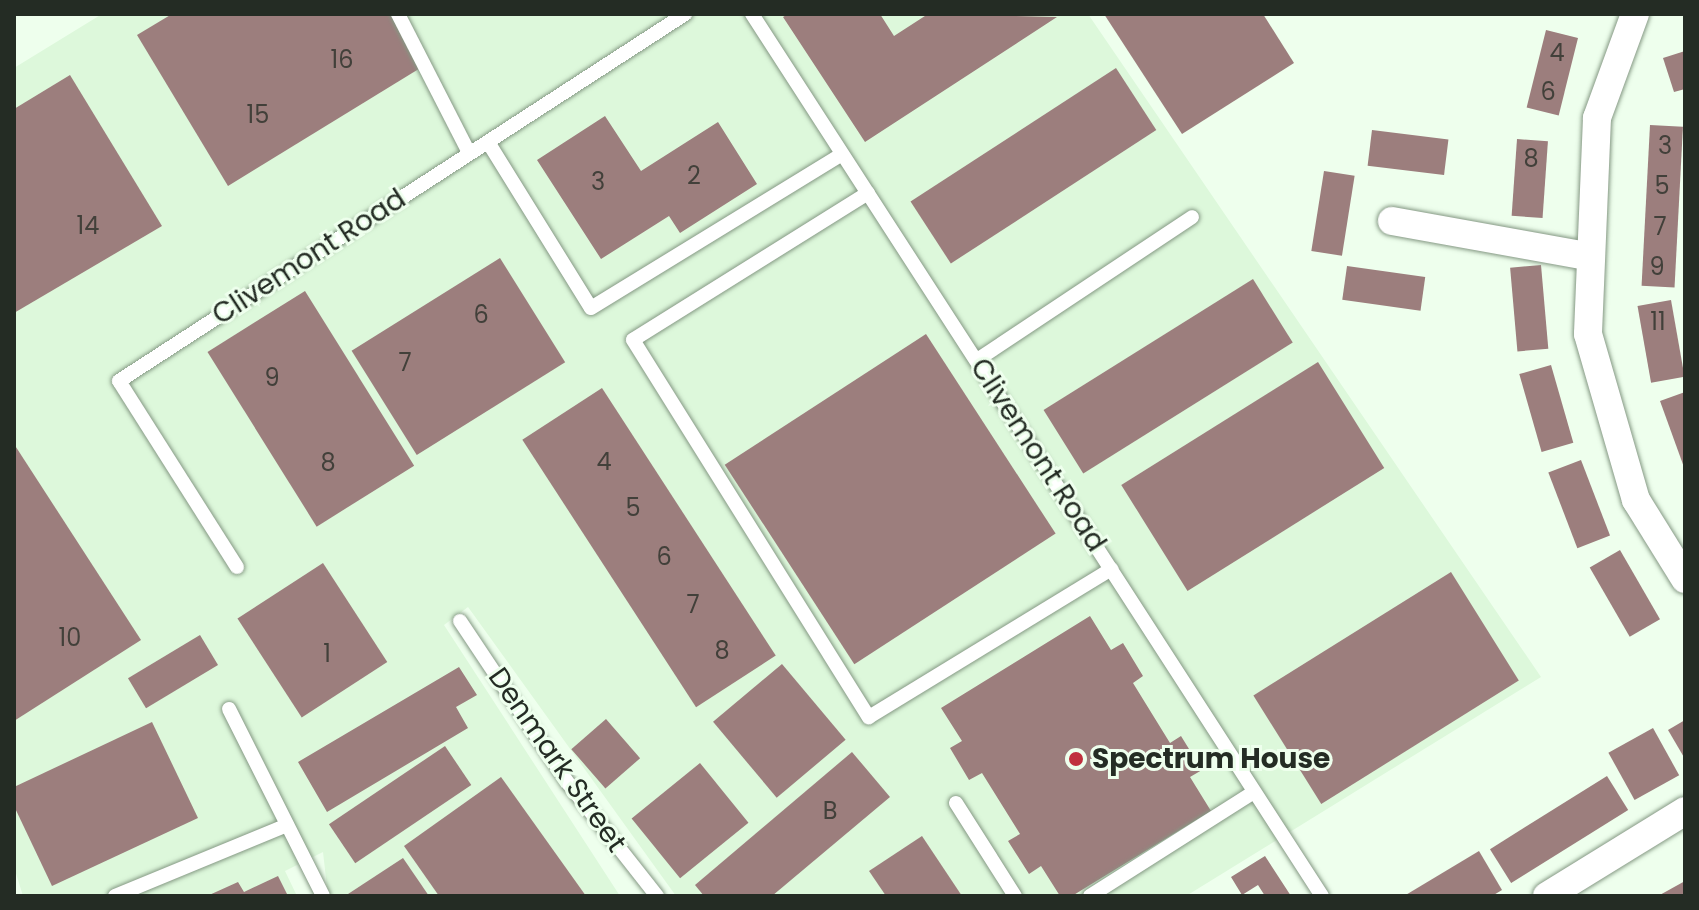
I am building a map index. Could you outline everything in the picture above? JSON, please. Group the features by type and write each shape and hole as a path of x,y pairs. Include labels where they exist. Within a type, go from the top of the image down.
{"street":[{"path":"1635,14 1597,118 1587,256 1588,334 1636,500 1685,579"},
{"path":"1392,221 1587,256"},
{"path":"1547,896 1685,811"}],"lane":[{"path":"398,14 469,153"},
{"name":"Clivemont Road","path":"237,567 119,381 685,14"},
{"name":"Clivemont Road","path":"752,14 1322,896"},
{"path":"488,142 591,308 842,154"},
{"path":"868,193 633,340 869,717 1111,569"},
{"path":"977,360 1192,217"},
{"name":"Denmark Street","path":"460,621 568,783 657,896"},
{"path":"229,709 323,896"},
{"path":"1090,896 1254,792"},
{"path":"956,803 1015,896"},
{"path":"115,896 287,825"}],"shaded area":[{"path":"102,14 1088,14 1541,677 1186,896 676,896 468,607 444,625 620,896 328,896 323,852 285,871 297,896 23,896 14,867 14,68"}],"building":[{"path":"172,14 390,14 422,67 228,186 137,35"},
{"path":"788,14 880,14 894,36 928,14 1057,17 865,142 783,17"},
{"path":"1104,14 1263,14 1294,63 1182,134"},
{"path":"1546,30 1578,38 1559,116 1527,108"},
{"path":"1685,51 1685,89 1674,92 1663,58"},
{"path":"1116,68 1156,130 951,263 911,201"},
{"path":"70,75 162,226 14,313 14,109"},
{"path":"605,116 641,171 718,122 757,184 680,233 669,216 601,259 537,160"},
{"path":"1650,125 1683,127 1675,288 1642,286"},
{"path":"1372,130 1448,139 1444,175 1368,166"},
{"path":"1517,139 1548,141 1543,218 1512,216"},
{"path":"1324,171 1355,176 1342,256 1311,251"},
{"path":"500,258 565,362 417,455 352,351"},
{"path":"1541,265 1548,349 1517,351 1510,268"},
{"path":"1347,266 1425,277 1420,311 1342,300"},
{"path":"1253,279 1293,343 1083,473 1044,410"},
{"path":"305,291 414,466 317,527 207,352"},
{"path":"1671,300 1685,377 1651,383 1638,306"},
{"path":"926,334 1056,534 854,664 725,465"},
{"path":"1318,362 1384,468 1187,591 1121,485"},
{"path":"1551,365 1573,443 1542,452 1519,374"},
{"path":"602,388 776,656 696,707 522,440"},
{"path":"1685,392 1685,470 1660,401"},
{"path":"14,444 141,640 14,721"},
{"path":"1581,460 1610,536 1577,548 1548,473"},
{"path":"1620,550 1660,619 1630,637 1590,568"},
{"path":"323,563 387,662 302,718 237,619"},
{"path":"1451,572 1519,681 1321,804 1253,695"},
{"name":"Spectrum House","path":"1090,616 1111,650 1123,643 1143,676 1133,683 1170,743 1181,736 1202,770 1190,777 1211,811 1072,896 1060,896 1041,866 1029,874 1008,841 1020,834 982,773 969,780 950,748 962,741 941,708"},
{"path":"200,635 218,665 146,708 128,678"},
{"path":"782,664 846,740 777,798 713,722"},
{"path":"459,667 477,695 456,707 468,728 327,812 298,762"},
{"path":"606,719 640,758 605,788 571,749"},
{"path":"1685,720 1685,759 1668,730"},
{"path":"152,722 198,818 52,886 14,806 14,787"},
{"path":"1653,728 1679,775 1635,800 1608,753"},
{"path":"445,746 471,785 355,863 329,824"},
{"path":"852,752 890,797 772,896 704,896 695,885"},
{"path":"700,763 748,823 680,878 632,818"},
{"path":"1607,776 1628,810 1511,883 1490,849"},
{"path":"501,777 586,896 439,896 404,846"},
{"path":"922,836 962,896 886,896 869,871"},
{"path":"1479,851 1502,890 1492,896 1404,896"},
{"path":"1265,856 1291,896 1265,896 1258,885 1242,895 1231,877"},
{"path":"403,858 429,896 348,894"},
{"path":"278,876 288,896 207,896 238,882 244,892"},
{"path":"1685,881 1685,896 1658,896"}],"place":[{"name":"Spectrum House","path":"1076,759"}]}
